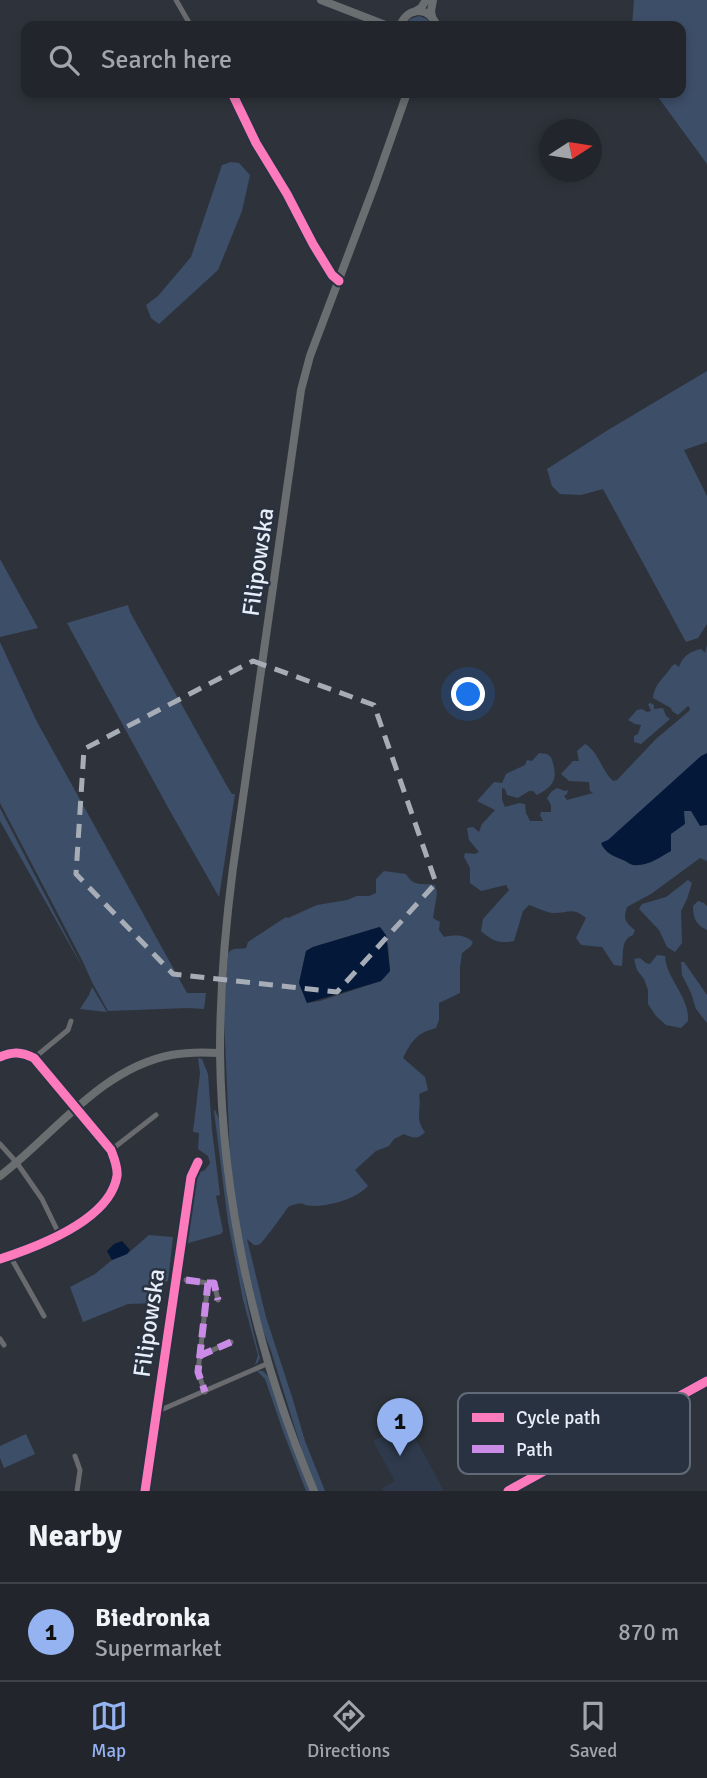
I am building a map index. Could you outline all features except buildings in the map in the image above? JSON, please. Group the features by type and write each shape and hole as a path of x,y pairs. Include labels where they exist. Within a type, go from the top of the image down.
{"main road":[{"path":"321,0 376,21"},
{"path":"403,21 421,8 426,0"},
{"path":"433,0 431,11 434,21"},
{"path":"414,12 424,12 432,17"},
{"path":"369,18 398,21"},
{"name":"Filipowska","path":"314,1491 269,1363 252,1303 235,1220 223,1112 220,1053 223,973 229,905 300,402 310,356 405,98"},
{"path":"0,1176 77,1108 122,1073 172,1055 220,1053"}],"street":[{"path":"176,0 188,21"},
{"path":"234,98 256,143 313,244 332,275 339,281"},
{"path":"34,1058 68,1031 71,1021"},
{"path":"0,1057 14,1052 34,1058 111,1150 117,1166 117,1175 111,1191 101,1206 78,1225 60,1236 0,1259"},
{"path":"111,1150 156,1115"},
{"path":"0,1144 42,1199 60,1236"},
{"name":"Filipowska","path":"145,1491 191,1177 198,1162"},
{"path":"10,1256 44,1316"},
{"path":"187,1280 214,1283 218,1300"},
{"path":"205,1392 198,1372 208,1283"},
{"path":"199,1356 231,1342"},
{"path":"156,1412 269,1363"},
{"path":"685,1393 707,1381"},
{"path":"75,1456 80,1470 77,1491"},
{"path":"508,1491 539,1474"}],"highlighted area":[{"path":"253,661 374,705 436,883 337,992 173,974 76,874 84,749"}],"shaded area":[{"path":"634,0 707,0 707,164 659,98 686,98 686,21 632,21"},
{"path":"419,16 428,21 409,21"},
{"path":"239,163 250,175 242,211 218,270 159,324 151,318 146,305 158,296 191,257 222,165"},
{"path":"707,371 707,442 684,450 707,496 707,624 698,638 686,642 603,489 581,495 560,494 552,486 547,469"},
{"path":"0,559 38,628 0,637"},
{"path":"128,605 227,786 232,794 235,794 219,897 67,623"},
{"path":"0,642 36,720 187,993 206,993 204,1009 108,1011 0,803"},
{"path":"707,645 707,861 700,858 651,894 627,907 626,920 635,930 624,944 622,966 614,965 602,947 581,945 576,938 586,918 573,911 552,913 529,905 523,911 514,941 500,942 481,931 483,919 509,890 506,885 481,891 470,883 470,868 464,857 465,853 479,852 469,840 467,828 473,827 479,832 482,824 495,810 477,801 494,782 502,783 506,774 525,765 527,760 532,761 539,753 547,754 551,757 555,775 552,784 543,791 537,795 529,791 518,798 507,795 502,788 505,807 525,804 530,821 543,821 541,812 551,812 547,798 557,788 568,790 564,796 567,800 593,793 590,791 589,782 569,781 561,774 573,761 579,761 577,751 585,744 594,752 609,777 613,781 617,780 656,739 689,711 688,706 678,715 653,698 654,693 672,666 675,664 679,667 684,657 693,651 701,649 705,653"},
{"path":"651,703 654,709 663,708 670,719 641,744 634,742 634,736 638,734 641,725 628,720 637,710 651,711 648,704"},
{"path":"707,753 707,825 700,826 691,811 684,811 685,824 671,834 671,851 643,865 632,865 605,849 601,843 608,840"},
{"path":"0,808 84,970 0,821"},
{"path":"384,871 406,874 415,883 435,885 437,893 433,918 440,922 439,930 444,937 459,936 473,942 462,953 460,993 439,1003 436,1028 416,1038 403,1058 425,1077 428,1090 419,1094 419,1118 425,1132 418,1137 404,1134 394,1139 389,1146 376,1151 355,1170 368,1186 363,1191 329,1204 300,1204 288,1207 260,1244 254,1245 247,1239 266,1317 305,1441 325,1491 318,1491 303,1454 261,1325 242,1241 230,1156 224,1017 228,954 234,949 246,948 248,942 286,917 317,905 376,893 376,879","holes":["379,927 388,944 390,971 381,981 307,1003 299,983 306,951"]},
{"path":"688,880 692,883 681,911 682,943 675,952 667,947 659,930 639,909 642,904 666,897"},
{"path":"698,901 707,906 707,930 700,926 695,918 693,906"},
{"path":"380,927 386,935 390,971 381,981 307,1003 299,983 306,951"},
{"path":"657,955 665,956 669,972 688,1012 688,1021 681,1028 666,1025 648,1004 648,990 634,959 640,958 650,964"},
{"path":"681,962 684,962 707,995 707,1023 696,1009 682,975"},
{"path":"92,987 107,1012 80,1009"},
{"path":"198,1058 202,1059 208,1074 220,1195 216,1196 223,1231 221,1234 185,1244 193,1176 205,1170 210,1163 208,1156 198,1149 199,1133 193,1132 200,1073"},
{"path":"215,1110 219,1119 241,1269 260,1358 255,1365 258,1355 243,1300 228,1222"},
{"path":"149,1235 173,1237 168,1281 160,1283 158,1303 128,1304 83,1322 70,1287 95,1274 112,1260 127,1254"},
{"path":"122,1241 130,1250 112,1260 107,1251"},
{"path":"257,1371 263,1371 268,1376 311,1491 306,1491 265,1379"},
{"path":"407,1423 444,1491 384,1491 382,1488 395,1481 373,1441"},
{"path":"26,1434 35,1454 4,1468 0,1458 0,1446"}],"marked path":[{"path":"186,1280 208,1283 198,1372 205,1392"},
{"path":"208,1283 214,1283 218,1300"},
{"path":"199,1356 231,1342"}],"cycle path":[{"path":"234,98 256,143 313,244 332,275 339,281"},
{"path":"0,1057 17,1053 34,1058 111,1150 117,1173 111,1192 101,1206 87,1218 51,1239 0,1259"},
{"path":"145,1491 191,1177 198,1162"},
{"path":"685,1393 707,1381"},
{"path":"508,1491 539,1474"}],"place":[{"name":"Biedronka","path":"400,1456"}]}
